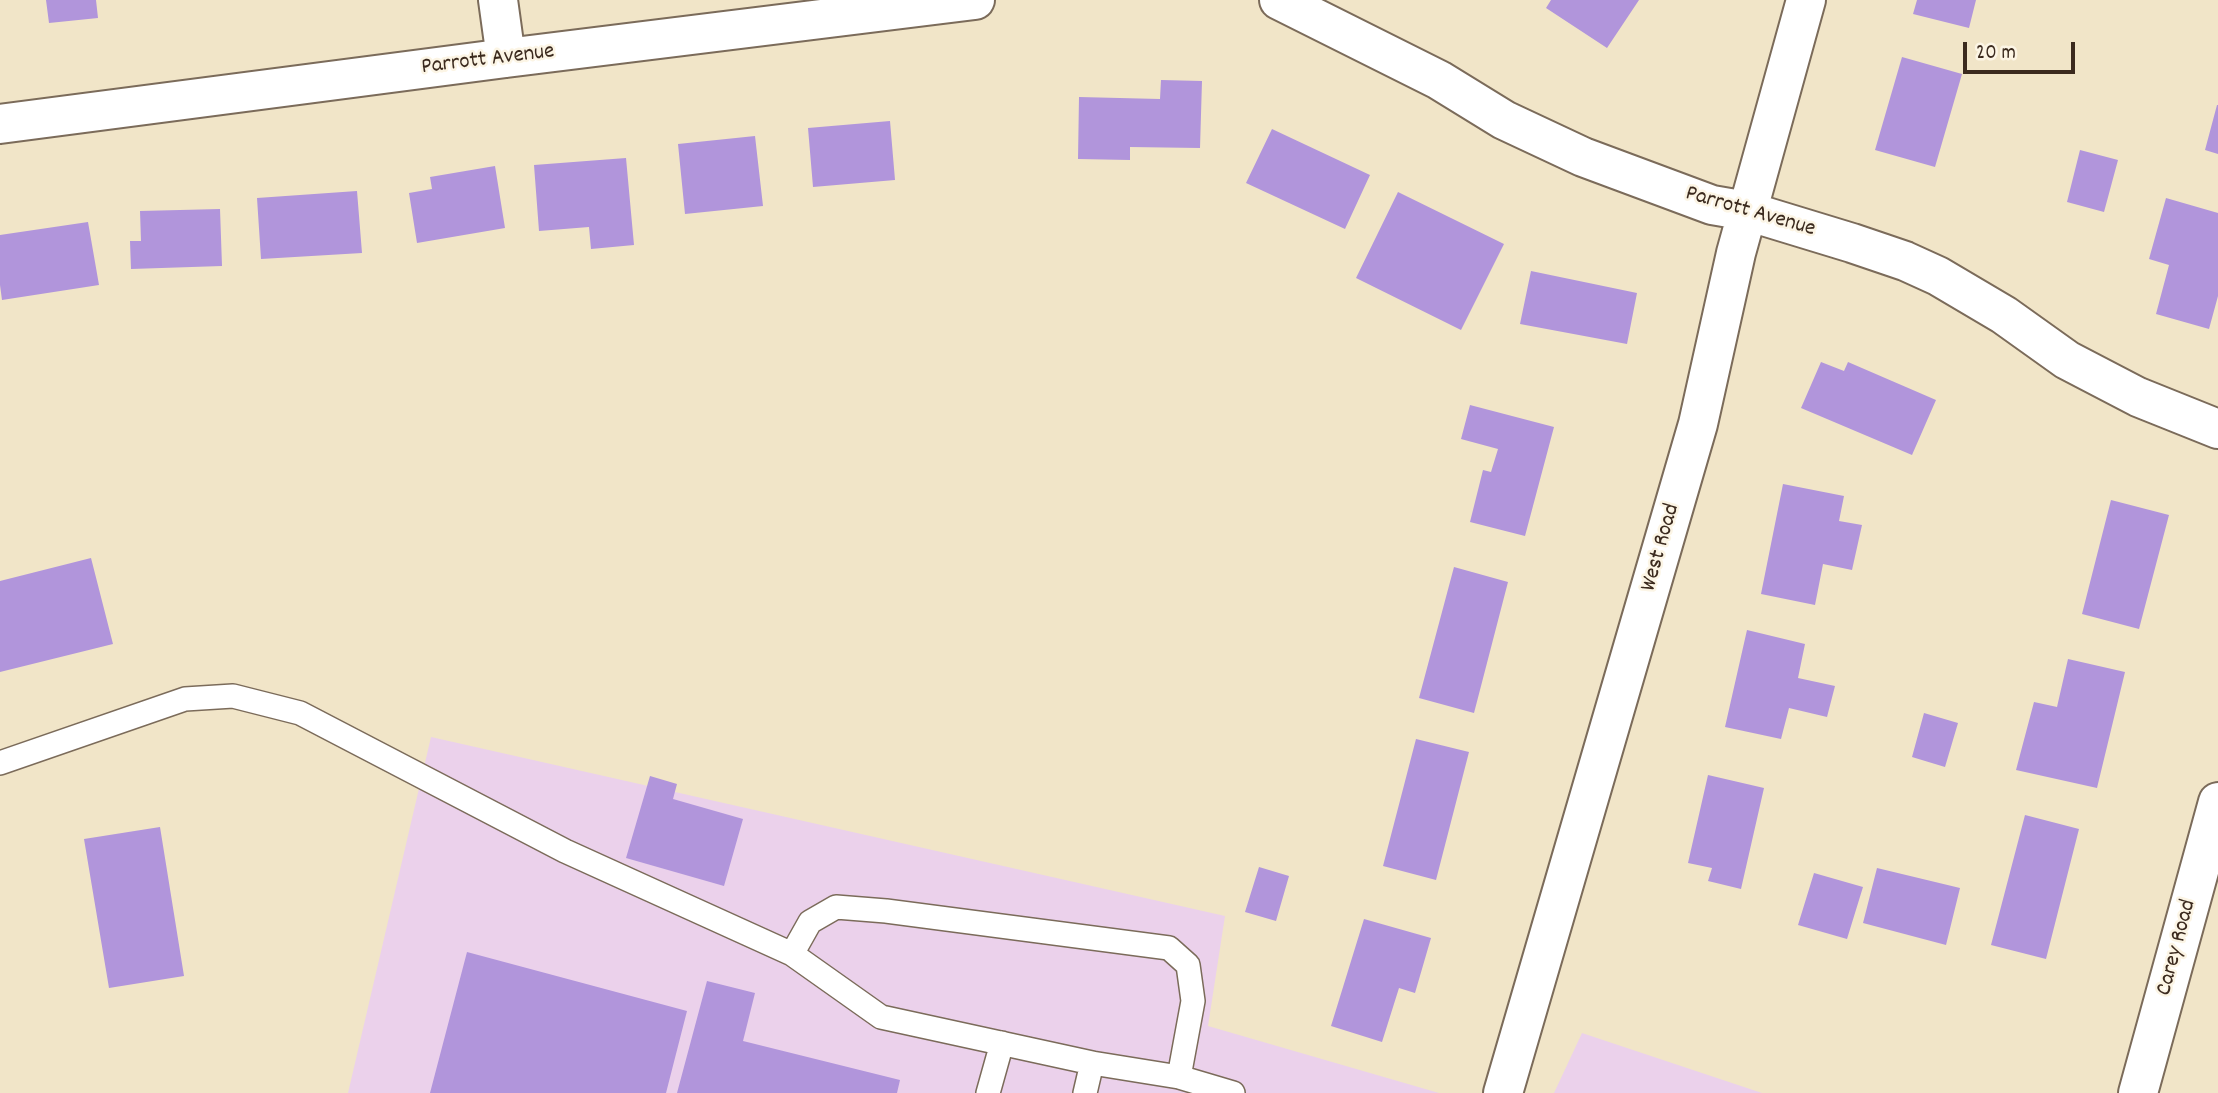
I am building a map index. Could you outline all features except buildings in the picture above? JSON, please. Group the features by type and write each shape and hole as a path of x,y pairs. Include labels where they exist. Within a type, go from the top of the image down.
{"street":[{"path":"498,0 506,58"},
{"name":"Parrott Avenue","path":"0,124 975,0"},
{"name":"Parrott Avenue","path":"1279,0 1438,80 1504,120 1583,157 1712,205 1747,211 1852,243 1905,261 1938,276 2004,315 2067,360 2138,397 2218,429"},
{"name":"West Road","path":"1503,1093 1698,424 1736,253 1805,0"},
{"name":"Carey Road","path":"2138,1093 2218,802"}],"lane":[{"path":"0,763 185,699 233,696 300,713 565,851 792,954 881,1017 1092,1063 1145,1083 1179,1077 1233,1093"},
{"path":"792,954 810,922 836,906 1169,948 1188,965 1192,1001 1179,1077"},
{"path":"988,1093 1002,1043"},
{"path":"1085,1093 1092,1063"}],"shaded area":[{"path":"431,737 1225,916 1208,1026 1439,1093 348,1093"},
{"path":"1582,1033 1762,1093 1554,1093"}]}
